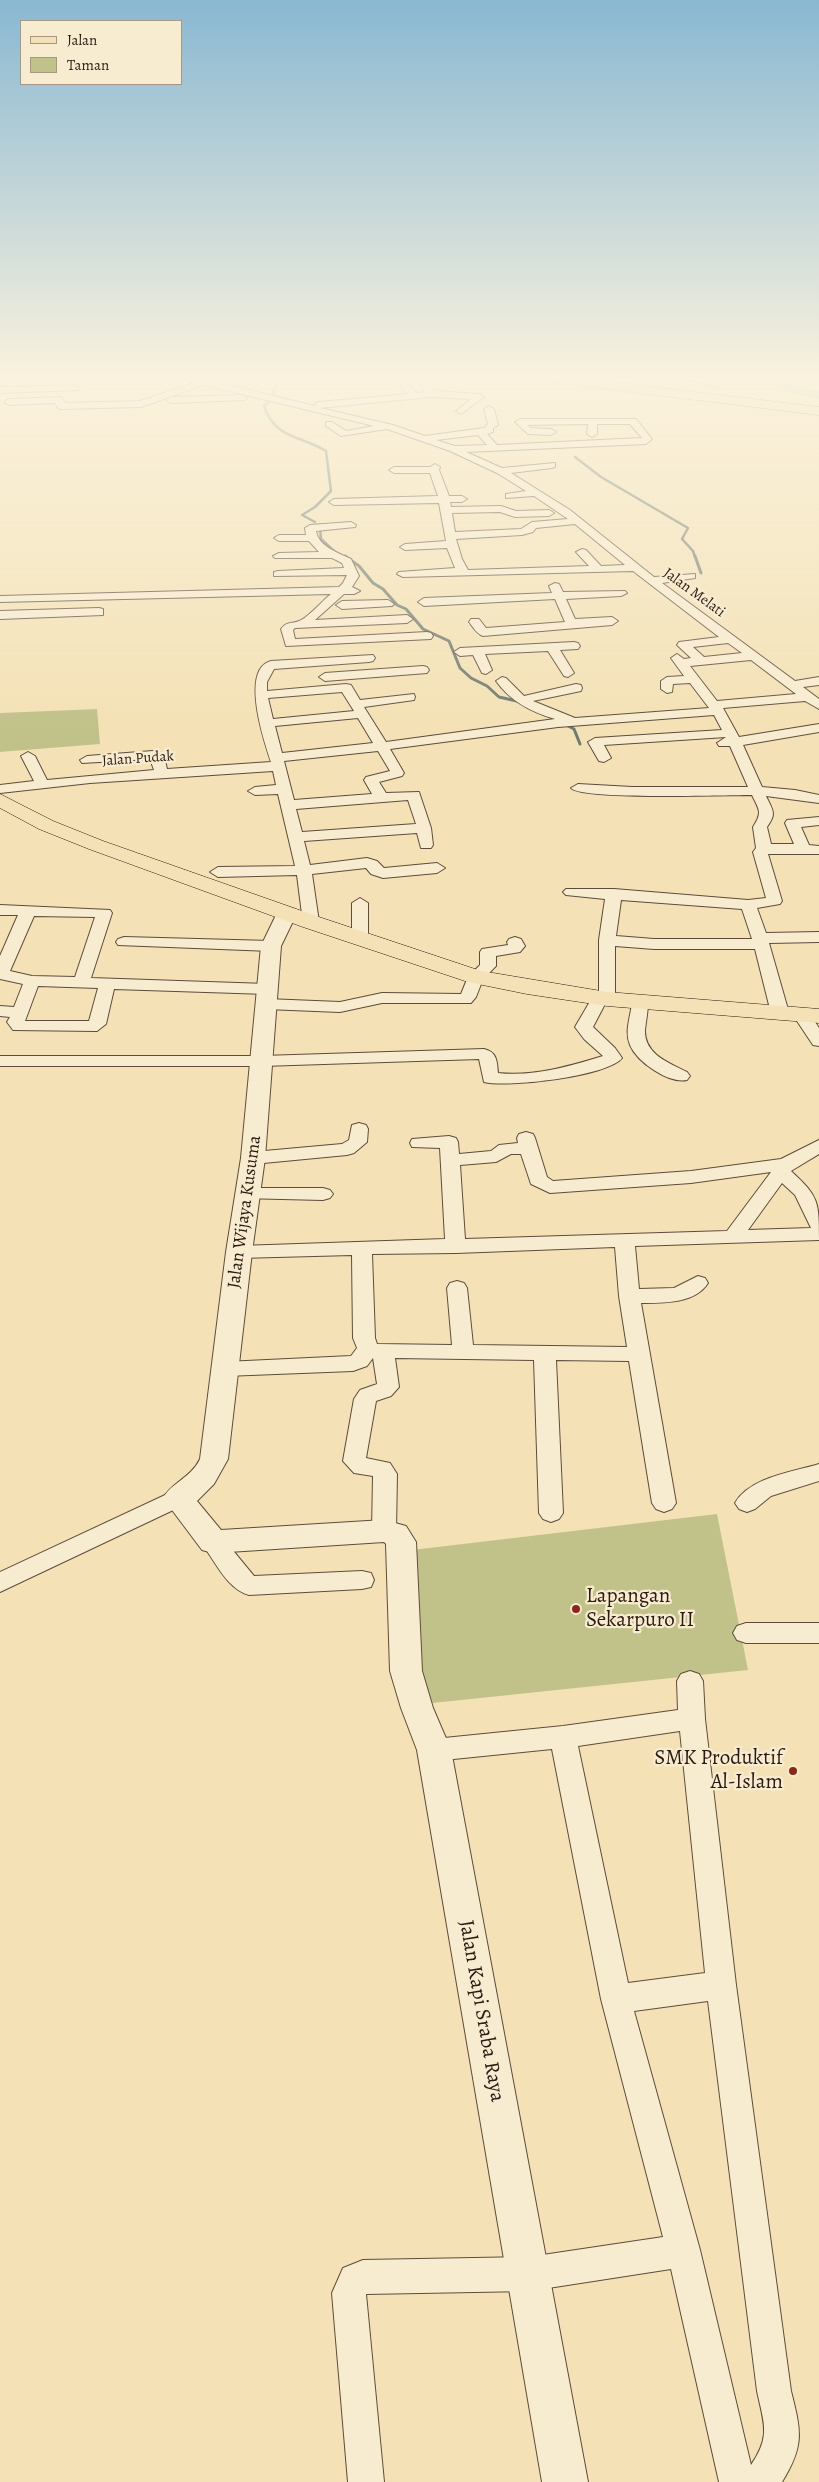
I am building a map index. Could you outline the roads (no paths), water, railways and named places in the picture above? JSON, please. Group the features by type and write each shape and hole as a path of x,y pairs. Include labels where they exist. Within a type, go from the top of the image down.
{"main road":[{"path":"0,800 62,831 311,922 476,977 603,998 811,1015"}],"street":[{"path":"442,493 456,562 462,571"},
{"path":"510,496 538,493"},
{"name":"Jalan Melati","path":"538,493 566,512 652,581 792,685 814,699"},
{"path":"445,509 462,498"},
{"path":"334,502 445,509 504,510 556,505"},
{"path":"445,509 489,517 491,520 499,520 510,532"},
{"path":"504,510 515,514 566,512"},
{"path":"405,547 428,546 452,540 527,531 532,525 576,521"},
{"path":"312,538 311,527 351,525"},
{"path":"422,534 428,546"},
{"path":"279,538 312,538 331,555 347,561 353,576 342,605 321,624"},
{"path":"582,552 598,569"},
{"path":"278,556 331,555"},
{"path":"403,574 462,571 468,574 636,568"},
{"path":"547,571 570,619 569,626 483,632 471,622 570,619 612,621"},
{"path":"278,574 351,572"},
{"path":"652,581 691,576"},
{"path":"0,599 347,589"},
{"path":"302,625 347,589"},
{"path":"424,602 621,593"},
{"path":"342,605 388,604"},
{"path":"0,615 99,612"},
{"path":"407,619 302,625 288,627 287,629 290,643 427,636"},
{"path":"536,628 548,648 568,673"},
{"path":"701,661 683,645 731,639"},
{"path":"460,652 574,646"},
{"path":"503,650 510,662"},
{"path":"477,651 486,670"},
{"path":"754,656 701,661 679,660 716,708 767,813 767,818 760,826 764,849"},
{"path":"311,922 303,865 277,762 261,688 266,668 271,665 369,658"},
{"path":"261,688 423,670"},
{"path":"667,689 667,681 695,679"},
{"path":"502,681 512,693 522,700 569,722"},
{"path":"792,685 819,681"},
{"path":"261,688 346,688 397,773 371,780 382,798"},
{"path":"522,700 576,688"},
{"path":"269,723 360,709 409,697"},
{"name":"Jalan Pudak","path":"0,788 277,762 380,746 569,722 663,715 814,699"},
{"path":"663,715 678,736"},
{"path":"699,744 732,738 819,728"},
{"path":"604,758 589,743 678,736 732,738"},
{"path":"90,779 85,757 153,755 158,758 161,774"},
{"path":"28,756 42,784"},
{"path":"578,788 605,791 757,791 802,794 819,799"},
{"path":"255,791 285,789"},
{"path":"288,805 414,796 424,828 426,845"},
{"path":"812,850 792,823 819,822"},
{"path":"296,837 424,828"},
{"path":"571,892 748,905 774,901 760,852 764,849 812,850"},
{"path":"262,862 303,865"},
{"path":"218,872 367,862 372,864 376,871 383,873 437,868"},
{"path":"3,1056 262,1062 484,1054 487,1056 489,1076 492,1078 558,1074 613,1058 612,1054 598,1044 584,1027 603,998 607,940 614,894"},
{"path":"360,903 360,939"},
{"path":"748,905 761,941 780,1013"},
{"path":"0,910 102,912 104,915 82,983"},
{"path":"28,911 0,974 32,981 107,984 266,996 340,1007 382,998 465,999 468,997 476,977 488,966 488,952 514,950 517,946 515,942"},
{"name":"Jalan Wijaya Kusuma","path":"178,1498 193,1490 202,1481 214,1459 239,1252 253,1158 271,946 287,913"},
{"path":"607,940 654,944 761,941 819,936"},
{"path":"124,942 271,946"},
{"path":"32,981 16,1022 19,1026 91,1027 97,1024 100,1019 107,984"},
{"path":"640,1002 636,1039 640,1047 659,1064 681,1076"},
{"path":"0,1011 20,1012"},
{"path":"811,1015 819,1041"},
{"path":"253,1158 347,1149 358,1142 360,1129"},
{"path":"419,1143 447,1141 456,1247"},
{"path":"450,1160 496,1156 506,1149 528,1143 538,1180 550,1186 691,1176 789,1163 819,1146"},
{"path":"789,1163 819,1225"},
{"path":"733,1237 789,1163"},
{"path":"247,1194 323,1194"},
{"path":"239,1252 456,1247 819,1234"},
{"path":"624,1240 629,1296 664,1503"},
{"path":"214,1542 393,1536 385,1474 382,1470 362,1467 354,1461 365,1399 368,1394 382,1391 388,1387 375,1350 364,1338 362,1248"},
{"path":"629,1296 680,1294 698,1283"},
{"path":"458,1288 463,1351"},
{"path":"225,1369 353,1364 375,1350 638,1354"},
{"path":"545,1354 551,1513"},
{"path":"747,1503 763,1490 819,1472"},
{"path":"0,1583 178,1498 214,1542 239,1577 249,1586 362,1580"},
{"name":"Jalan Kapi Sraba Raya","path":"393,1536 406,1671 416,1708 434,1750 565,2482"},
{"path":"746,1633 819,1633"},
{"path":"690,1680 692,1719 721,1986 774,2391 784,2435 782,2451 761,2482"},
{"path":"434,1750 564,1737 692,1719"},
{"path":"564,1737 616,1999 683,2250 737,2482"},
{"path":"616,1999 721,1986"},
{"path":"366,2482 349,2293 355,2280 363,2277 529,2274 683,2250"}],"waterway":[{"path":"315,522 302,515 315,507 329,493"},
{"path":"628,493 688,528 682,539 693,551 695,557"},
{"path":"320,528 321,539 335,552"},
{"path":"347,557 345,556 359,566 373,583 383,589 397,605 406,609 423,629 449,641 460,668 471,678 487,686 499,697 521,702"},
{"path":"695,556 701,573"},
{"path":"564,724 574,729 580,744"}],"place":[{"name":"Lapangan Sekarpuro II","path":"576,1609"},
{"name":"SMK Produktif Al-Islam","path":"793,1771"}]}
